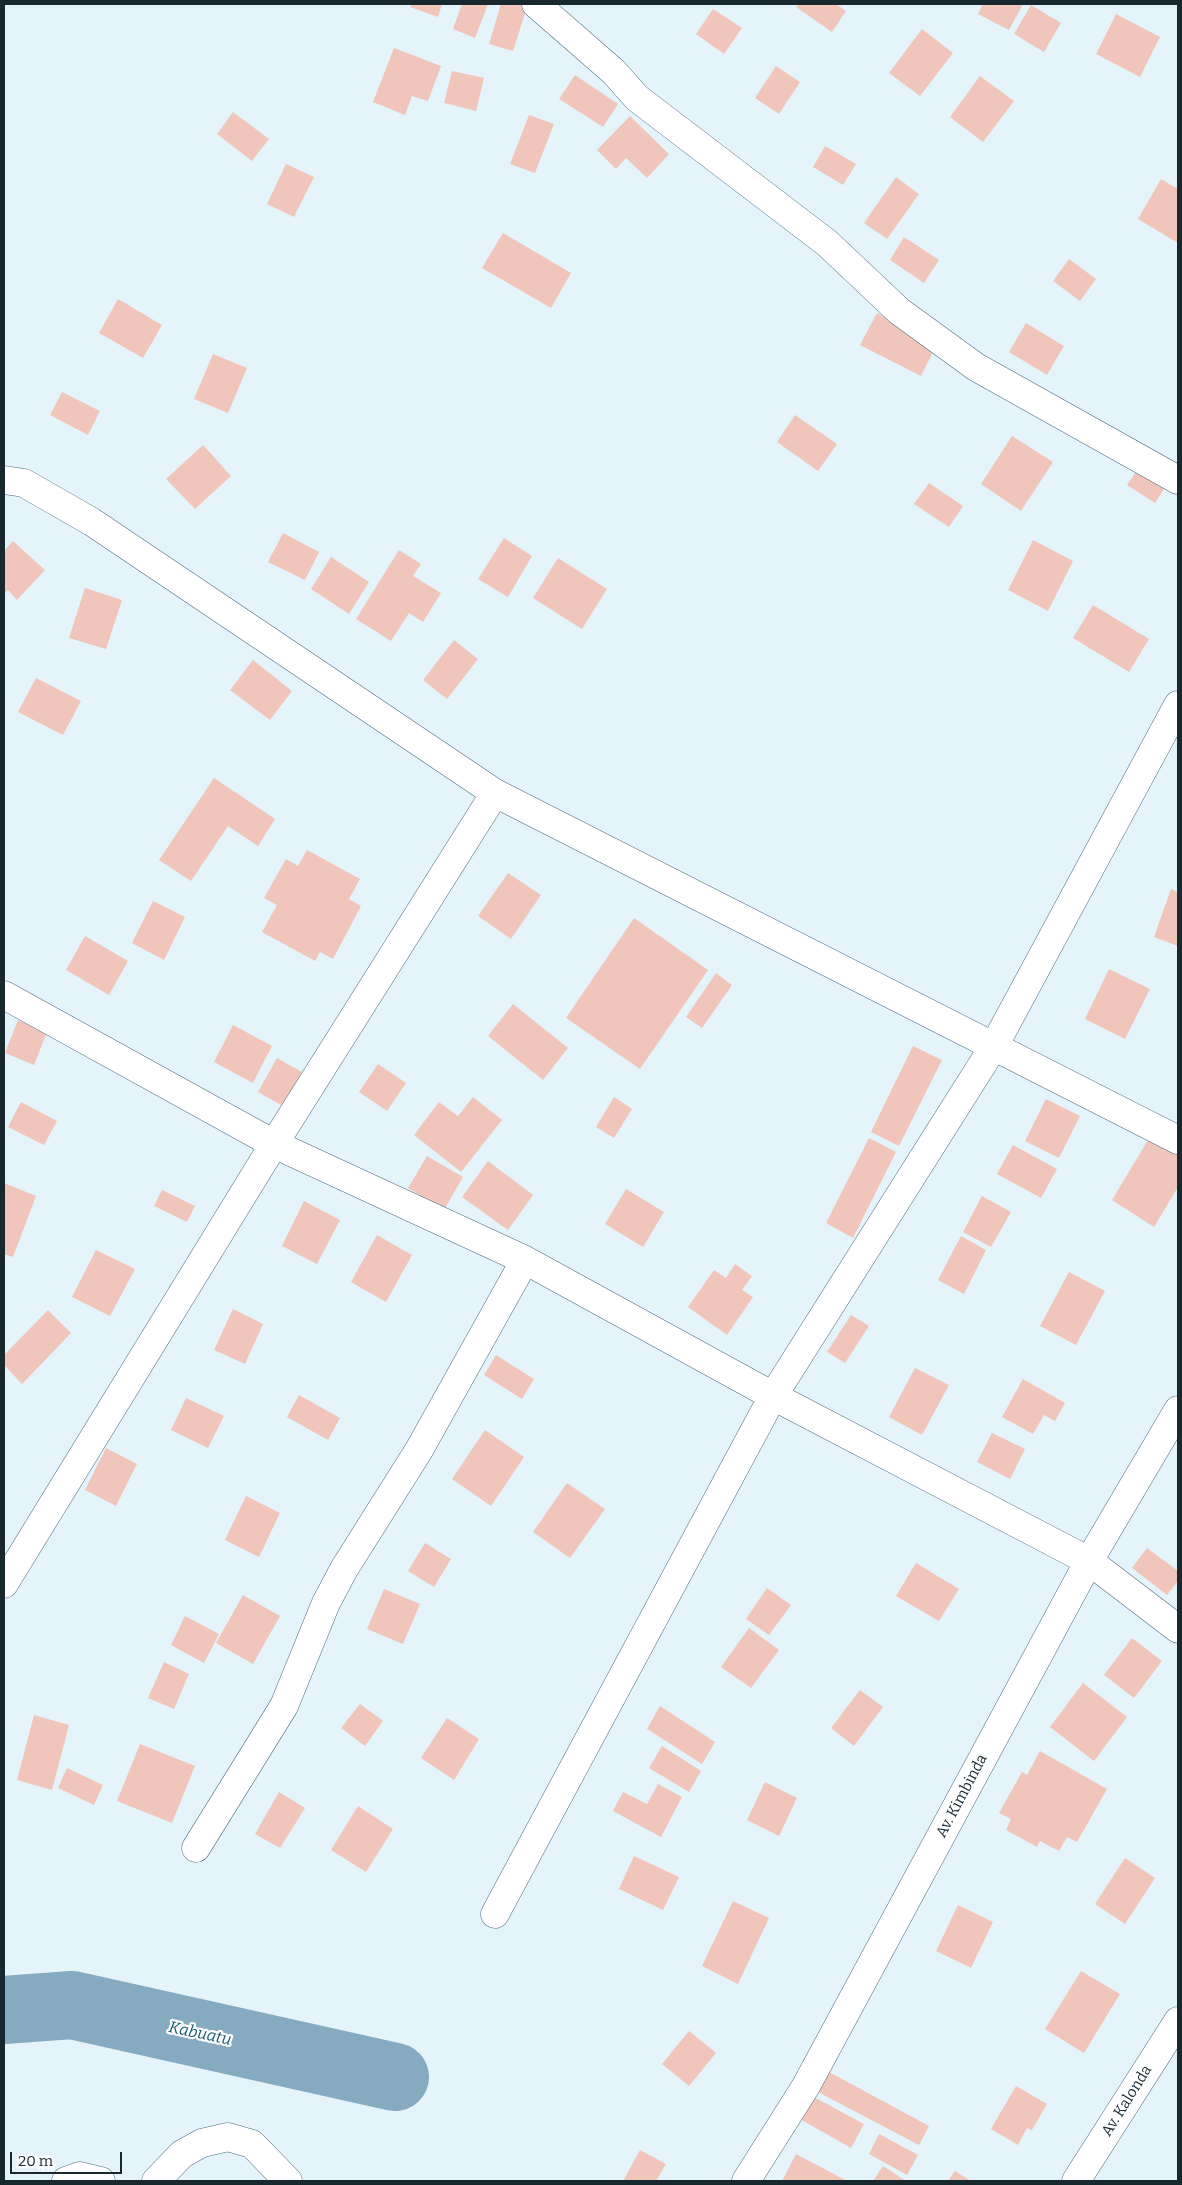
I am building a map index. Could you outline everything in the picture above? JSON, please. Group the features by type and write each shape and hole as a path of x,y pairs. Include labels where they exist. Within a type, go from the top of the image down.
{"street":[{"path":"536,4 614,72 637,98 827,243 899,311 976,367 1178,480"},
{"path":"4,480 24,482 92,522 495,793 1178,1140"},
{"path":"495,1914 773,1396 994,1046 1178,705"},
{"path":"4,1584 274,1144 495,793"},
{"path":"4,995 274,1144 525,1260 773,1396 1089,1560 1178,1629"},
{"path":"196,1848 284,1706 326,1603 344,1569 419,1450 525,1260"},
{"name":"Av. Kimbinda","path":"746,2181 806,2086 1089,1560 1178,1410"},
{"name":"Av. Kalonda","path":"1076,2181 1178,2021"},
{"path":"156,2181 182,2154 202,2143 228,2137 252,2144 288,2181"},
{"path":"66,2181 80,2176 101,2181"}],"building":[{"path":"411,4 442,4 438,17 410,7"},
{"path":"462,4 488,4 475,38 453,29"},
{"path":"501,4 528,4 513,51 489,44"},
{"path":"799,4 836,4 846,11 832,32 796,7"},
{"path":"983,4 1023,4 1009,30 978,14"},
{"path":"1031,5 1061,23 1044,52 1014,34"},
{"path":"713,9 742,28 724,54 696,34"},
{"path":"1116,14 1160,37 1140,77 1096,54"},
{"path":"922,29 953,53 920,96 889,73"},
{"path":"394,48 441,66 428,101 412,96 405,115 373,102"},
{"path":"776,66 800,82 779,114 755,98"},
{"path":"452,71 484,78 476,111 444,103"},
{"path":"575,75 618,104 603,127 559,99"},
{"path":"980,76 1014,101 983,142 950,117"},
{"path":"233,112 269,139 252,161 217,134"},
{"path":"529,115 554,124 535,173 510,164"},
{"path":"630,116 669,154 647,178 626,158 616,169 597,150"},
{"path":"825,146 856,164 843,185 813,167"},
{"path":"286,164 314,177 294,217 267,204"},
{"path":"896,177 919,194 887,239 864,223"},
{"path":"1161,179 1178,189 1178,243 1138,219"},
{"path":"503,233 571,273 551,308 482,268"},
{"path":"904,237 939,260 924,283 890,260"},
{"path":"1069,259 1096,279 1080,301 1053,281"},
{"path":"118,299 162,325 143,358 99,333"},
{"path":"877,313 937,344 921,376 860,345"},
{"path":"1026,323 1064,346 1047,375 1009,352"},
{"path":"213,354 247,368 228,413 194,399"},
{"path":"62,392 100,411 88,435 50,415"},
{"path":"795,415 837,444 818,471 777,442"},
{"path":"1012,436 1053,462 1021,511 981,484"},
{"path":"203,445 231,476 195,509 166,479"},
{"path":"1141,464 1169,481 1155,503 1127,485"},
{"path":"929,483 963,506 949,527 914,504"},
{"path":"283,533 319,552 305,580 268,562"},
{"path":"504,538 532,556 508,597 478,579"},
{"path":"1033,540 1073,561 1048,611 1008,590"},
{"path":"13,541 45,570 17,600 8,590 4,594 4,551"},
{"path":"399,550 421,564 413,576 441,593 423,622 409,613 391,641 356,619"},
{"path":"331,557 369,582 349,614 311,589"},
{"path":"558,558 607,589 582,629 533,598"},
{"path":"85,588 122,600 106,649 69,638"},
{"path":"1093,605 1149,639 1129,672 1073,638"},
{"path":"454,640 478,659 447,699 423,680"},
{"path":"253,660 292,691 270,720 230,690"},
{"path":"36,678 81,701 63,735 18,712"},
{"path":"214,778 275,819 258,846 228,826 191,881 159,860"},
{"path":"307,850 360,879 349,899 361,906 333,959 320,952 315,961 262,932 277,905 264,898 286,859 298,866"},
{"path":"508,873 541,895 511,939 478,916"},
{"path":"1171,889 1178,892 1178,946 1154,937"},
{"path":"153,901 185,917 164,960 132,943"},
{"path":"634,918 708,970 640,1069 566,1018"},
{"path":"85,936 128,961 109,995 66,970"},
{"path":"1109,969 1150,989 1125,1039 1085,1019"},
{"path":"716,973 732,985 702,1028 686,1017"},
{"path":"513,1004 568,1048 543,1080 488,1036"},
{"path":"18,1020 47,1032 34,1065 5,1053"},
{"path":"233,1025 272,1046 253,1083 214,1062"},
{"path":"913,1046 942,1060 899,1146 871,1132"},
{"path":"277,1058 302,1072 283,1106 258,1092"},
{"path":"378,1064 406,1083 387,1111 359,1092"},
{"path":"473,1097 502,1120 461,1172 414,1135 439,1102 458,1116"},
{"path":"614,1097 632,1109 614,1138 596,1127"},
{"path":"1046,1099 1080,1116 1059,1158 1025,1141"},
{"path":"21,1102 57,1121 44,1145 8,1127"},
{"path":"1151,1135 1178,1152 1178,1187 1154,1227 1112,1200"},
{"path":"869,1138 896,1152 853,1238 826,1223"},
{"path":"1013,1145 1057,1169 1041,1198 997,1174"},
{"path":"427,1156 463,1177 444,1210 408,1188"},
{"path":"488,1161 533,1195 508,1230 462,1197"},
{"path":"4,1183 36,1196 13,1257 4,1254"},
{"path":"626,1189 664,1212 643,1247 605,1224"},
{"path":"162,1190 195,1206 187,1222 154,1206"},
{"path":"982,1196 1011,1212 991,1247 963,1232"},
{"path":"304,1201 340,1220 317,1264 282,1246"},
{"path":"377,1235 412,1255 386,1302 351,1282"},
{"path":"961,1236 986,1250 964,1294 938,1280"},
{"path":"96,1250 135,1269 110,1316 72,1297"},
{"path":"735,1264 752,1276 742,1290 753,1297 727,1335 688,1307 714,1270 726,1278"},
{"path":"1069,1272 1105,1291 1076,1345 1040,1326"},
{"path":"233,1309 263,1324 245,1364 214,1350"},
{"path":"48,1310 71,1333 22,1384 4,1365 4,1355"},
{"path":"851,1315 869,1326 845,1363 827,1352"},
{"path":"496,1355 534,1379 522,1399 484,1375"},
{"path":"915,1368 949,1385 922,1435 889,1417"},
{"path":"1023,1379 1065,1403 1055,1421 1044,1415 1033,1434 1002,1417"},
{"path":"299,1395 340,1418 328,1440 287,1417"},
{"path":"186,1398 224,1416 208,1448 171,1430"},
{"path":"485,1430 524,1457 491,1506 452,1479"},
{"path":"992,1433 1025,1449 1010,1479 977,1462"},
{"path":"106,1448 137,1464 116,1506 85,1490"},
{"path":"567,1483 605,1509 570,1558 533,1532"},
{"path":"246,1496 280,1513 259,1557 225,1540"},
{"path":"425,1543 451,1559 434,1587 408,1571"},
{"path":"1147,1548 1178,1571 1178,1581 1167,1595 1132,1568"},
{"path":"916,1563 959,1589 939,1621 896,1596"},
{"path":"767,1588 791,1605 769,1635 746,1619"},
{"path":"384,1589 420,1604 403,1644 367,1629"},
{"path":"243,1595 280,1616 253,1664 216,1643"},
{"path":"185,1616 219,1634 204,1663 171,1645"},
{"path":"749,1628 779,1650 751,1688 721,1667"},
{"path":"1132,1638 1162,1661 1134,1698 1104,1675"},
{"path":"164,1662 189,1674 174,1709 148,1698"},
{"path":"1083,1683 1127,1717 1094,1761 1050,1727"},
{"path":"860,1690 883,1707 854,1746 831,1728"},
{"path":"360,1704 383,1721 365,1746 341,1728"},
{"path":"660,1706 715,1742 702,1764 647,1729"},
{"path":"34,1715 69,1725 52,1790 17,1780"},
{"path":"447,1718 479,1739 454,1780 421,1758"},
{"path":"140,1744 195,1766 172,1823 117,1801"},
{"path":"662,1746 701,1771 689,1792 649,1768"},
{"path":"1040,1751 1107,1789 1077,1842 1067,1837 1059,1851 1040,1841 1037,1847 1006,1830 1011,1819 999,1813 1022,1772 1027,1775"},
{"path":"67,1768 103,1785 94,1805 58,1788"},
{"path":"765,1782 797,1798 779,1836 747,1820"},
{"path":"658,1784 682,1797 661,1837 613,1811 623,1792 647,1804"},
{"path":"279,1792 305,1808 280,1848 255,1834"},
{"path":"358,1806 393,1829 366,1872 331,1850"},
{"path":"634,1856 679,1877 663,1910 619,1889"},
{"path":"1125,1858 1155,1878 1125,1924 1095,1904"},
{"path":"733,1901 769,1918 738,1984 702,1966"},
{"path":"958,1905 993,1922 971,1968 936,1951"},
{"path":"1081,1971 1120,1994 1084,2053 1045,2029"},
{"path":"689,2031 716,2053 689,2086 662,2064"},
{"path":"829,2072 929,2126 919,2145 818,2092"},
{"path":"1016,2086 1047,2104 1032,2130 1027,2128 1018,2145 991,2129"},
{"path":"812,2096 864,2124 851,2148 800,2119"},
{"path":"879,2134 918,2155 907,2175 869,2154"},
{"path":"640,2150 666,2164 656,2181 623,2181"},
{"path":"796,2154 847,2181 782,2181"},
{"path":"883,2166 906,2181 873,2181"},
{"path":"955,2171 971,2181 948,2181"}],"waterway":[{"name":"Kabuatu","path":"4,2010 72,2005 395,2077"}]}
